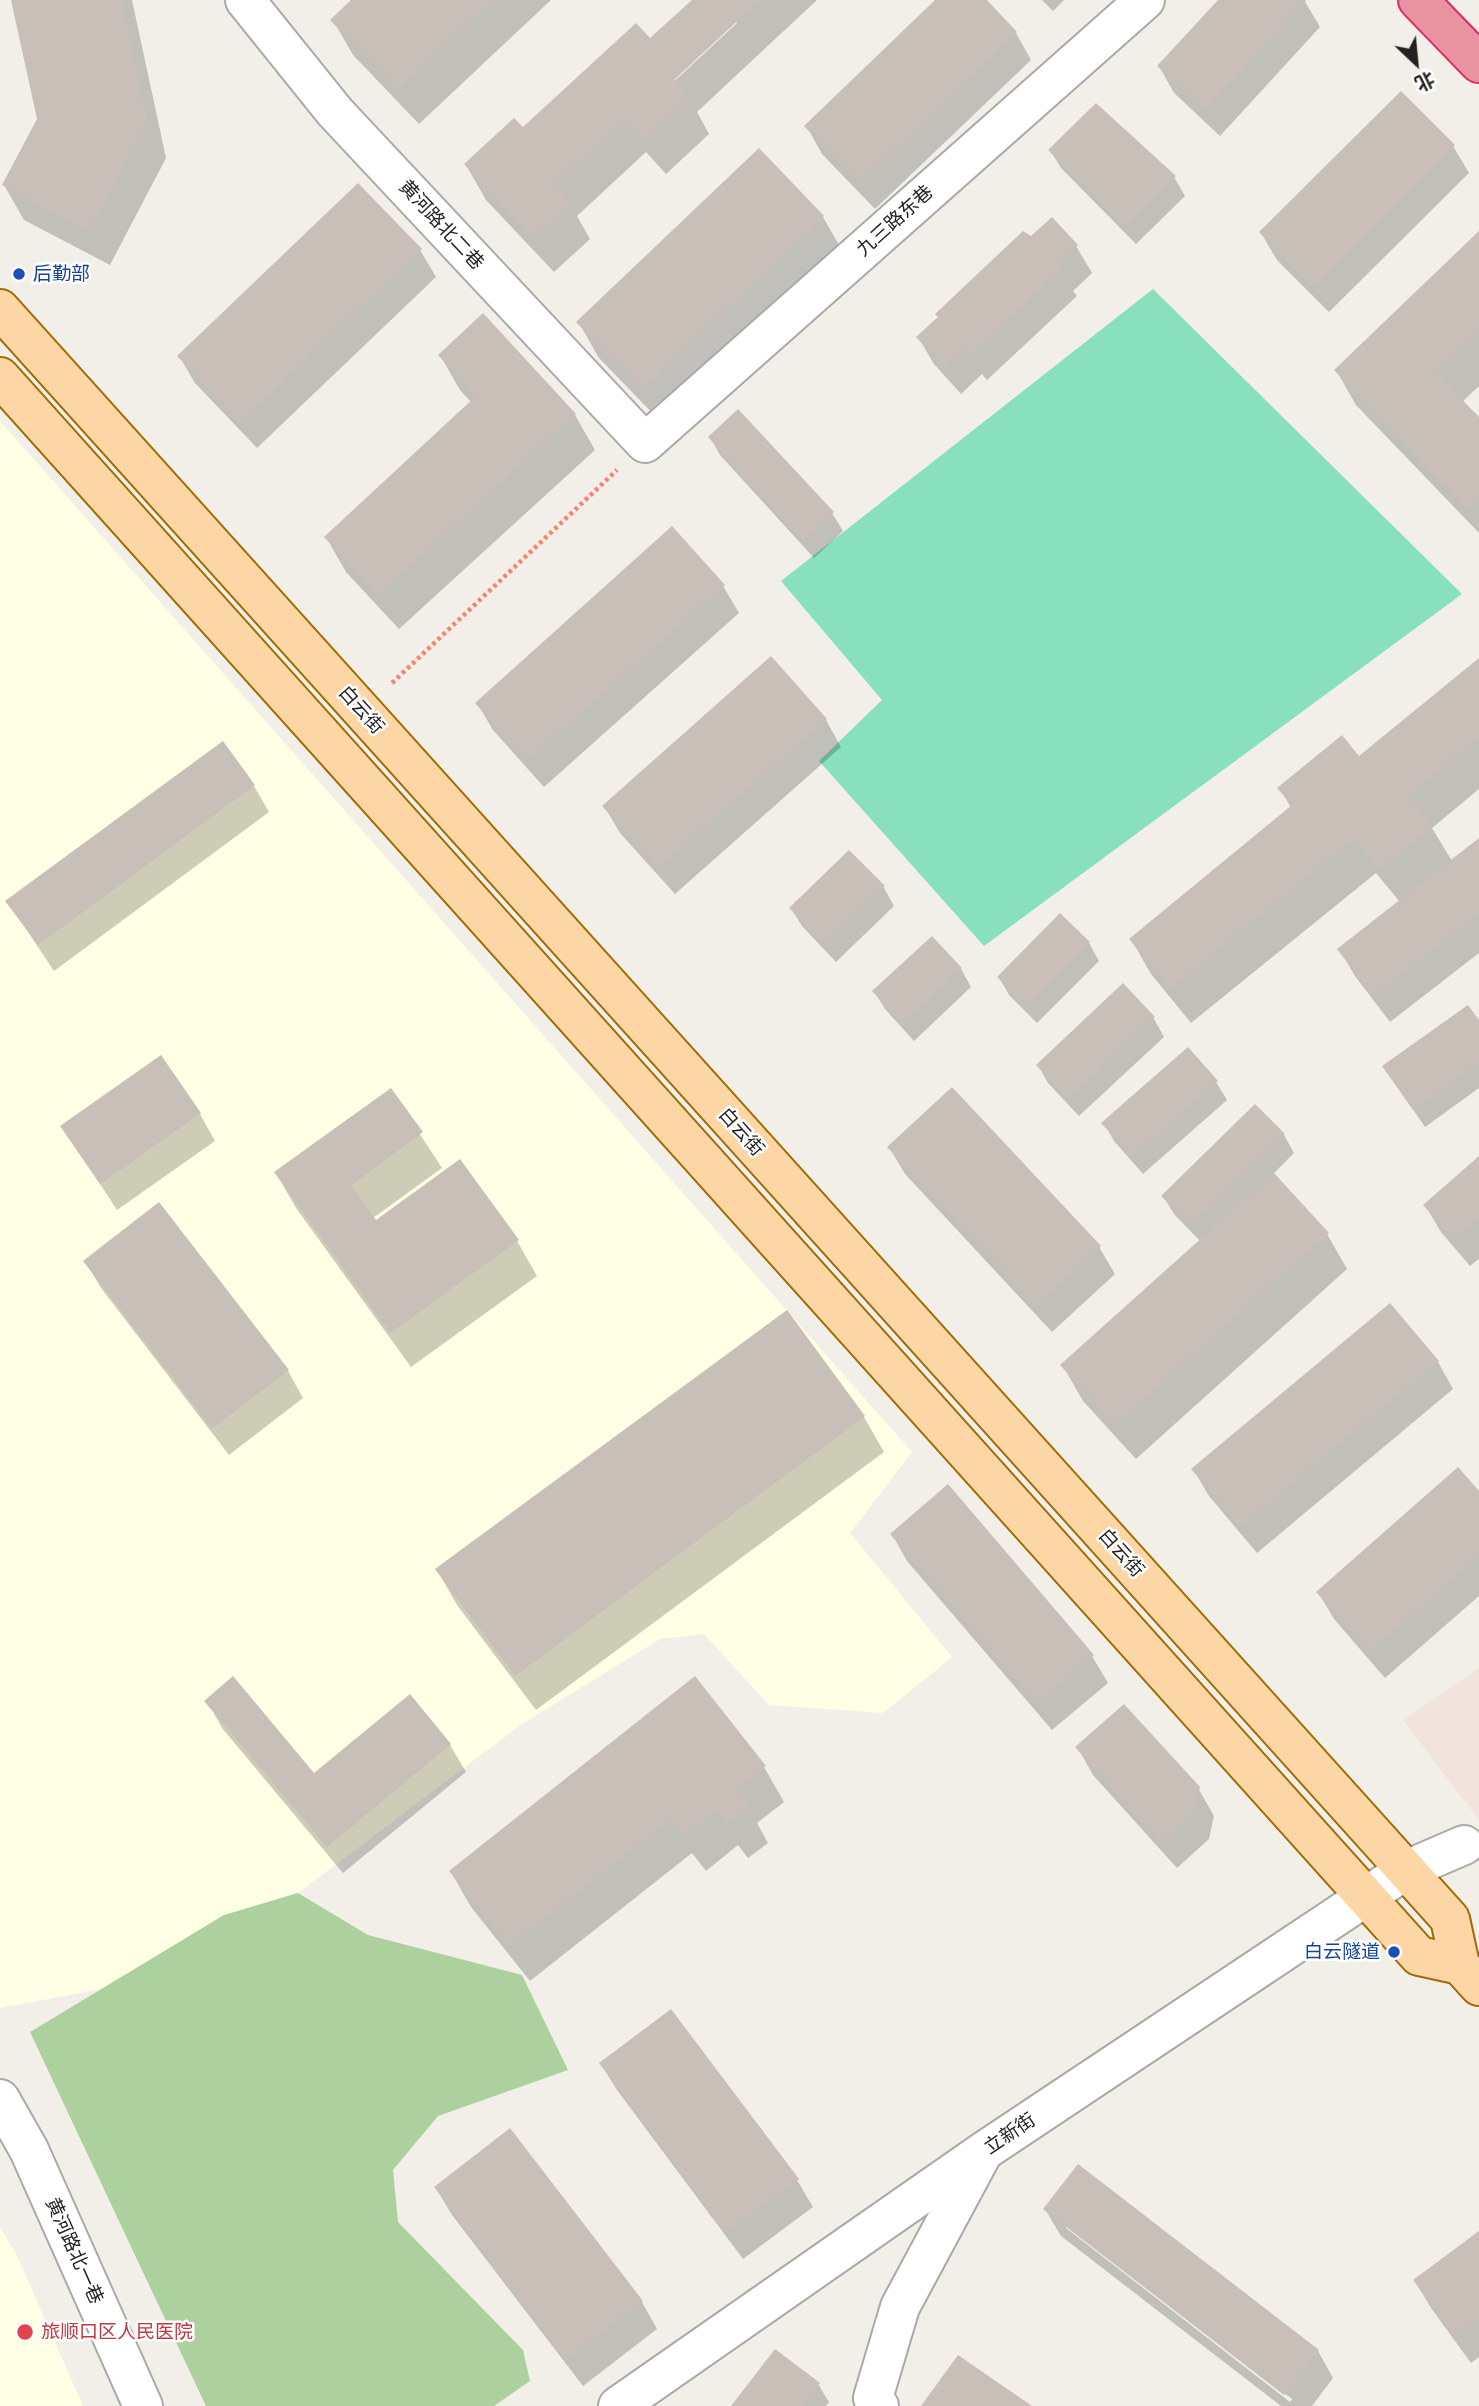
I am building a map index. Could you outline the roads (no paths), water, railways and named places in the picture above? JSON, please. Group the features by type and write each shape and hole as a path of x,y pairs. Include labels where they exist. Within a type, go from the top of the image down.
{"highway":[{"path":"1418,0 1479,63"}],"main road":[{"name":"白云街","path":"0,309 1450,1919 1470,1975"},
{"name":"白云街","path":"0,377 1419,1956 1470,1975"}],"street":[{"name":"黄河路北二巷","path":"245,0 335,111 645,443"},
{"name":"九三路东巷","path":"645,443 1145,0"},
{"name":"立新街","path":"618,2406 984,2151 1406,1870 1464,1845"},
{"name":"黄河路北一巷","path":"0,2098 29,2150 144,2406"},
{"path":"879,2406 873,2398 900,2307 984,2151"}],"place":[{"name":"后勤部","path":"19,274"},
{"name":"白云隧道","path":"1394,1952"},
{"name":"旅顺口区人民医院","path":"25,2332"}]}
